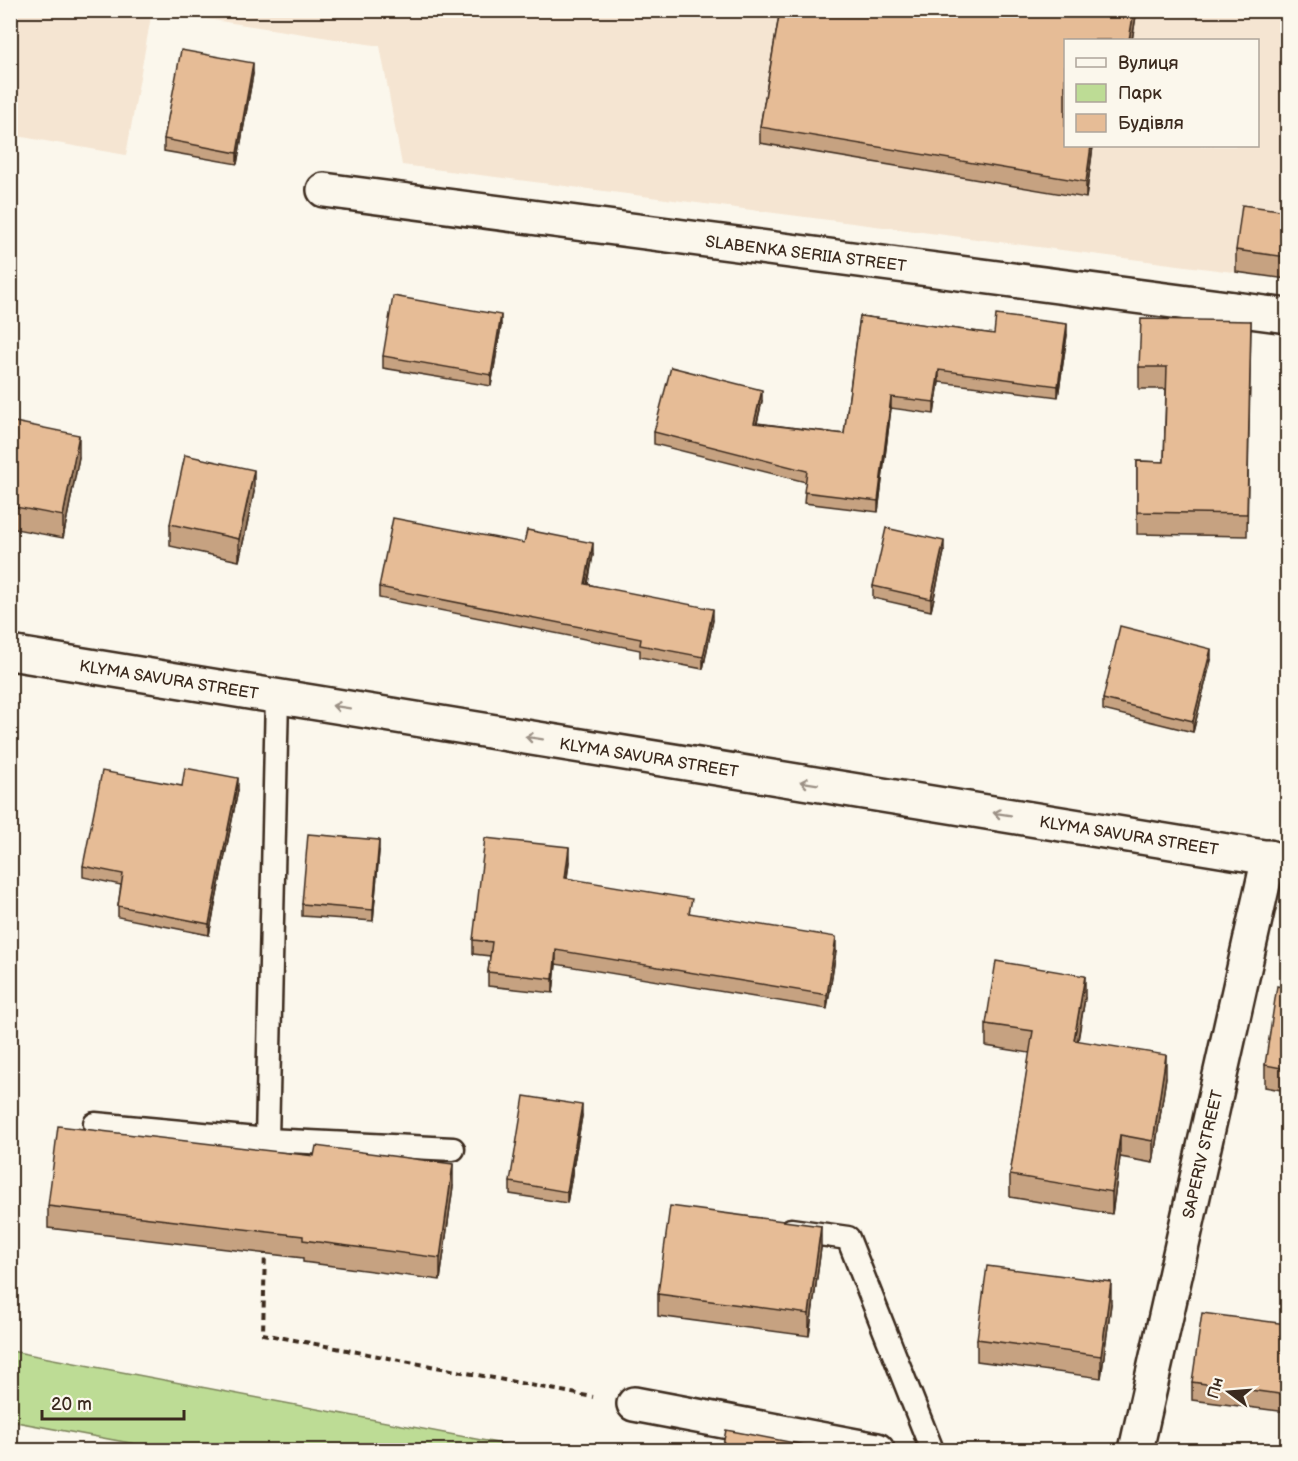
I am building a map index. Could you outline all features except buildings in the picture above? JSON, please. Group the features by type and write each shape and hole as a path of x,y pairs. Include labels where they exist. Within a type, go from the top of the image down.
{"street":[{"name":"SLABENKA SERIIA STREET","path":"324,190 1287,316"},
{"name":"KLYMA SAVURA STREET","path":"10,653 1278,859"},
{"name":"SAPERIV STREET","path":"1136,1450 1278,859"},
{"path":"634,1404 877,1450"}],"lane":[{"path":"267,1140 277,697"},
{"path":"95,1124 267,1140 453,1149"},
{"path":"771,1227 848,1238 932,1450"}],"path":[{"path":"265,1243 263,1334 634,1404"}],"shaded area":[{"path":"10,11 152,11 126,155 11,135"},
{"path":"155,11 1287,11 1287,279 402,165 380,46"}],"green space":[{"path":"10,1351 534,1450 168,1450 11,1421"}]}
